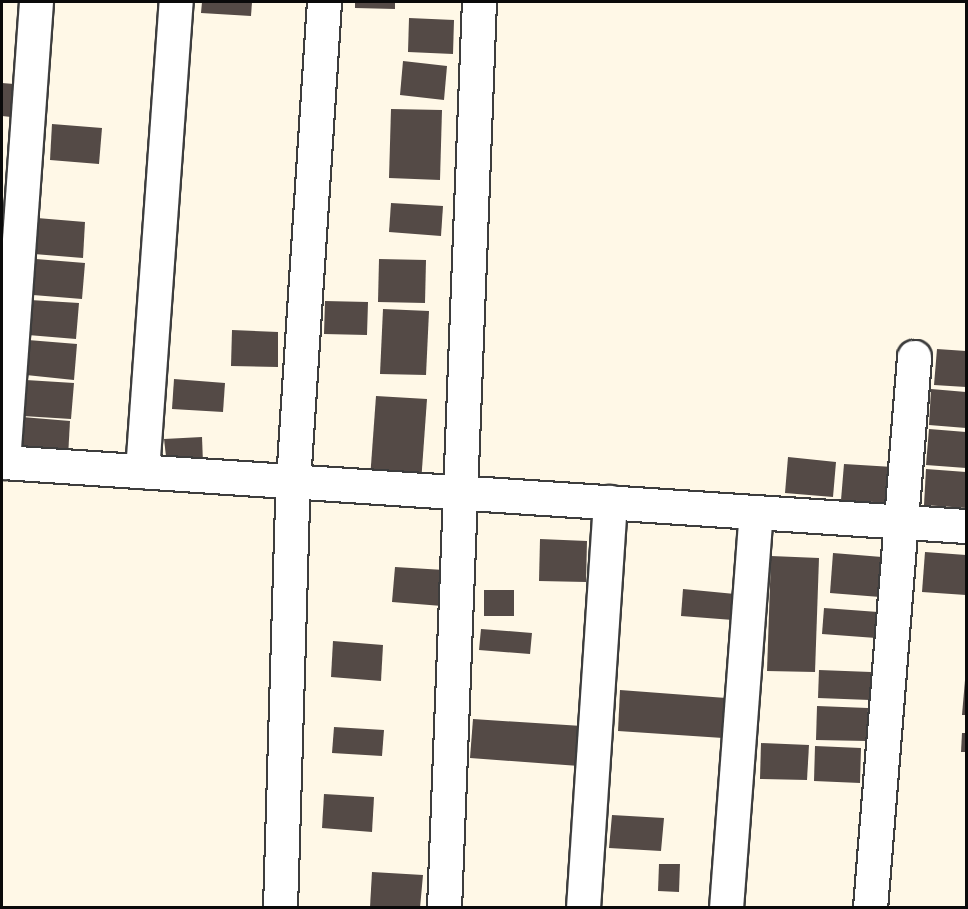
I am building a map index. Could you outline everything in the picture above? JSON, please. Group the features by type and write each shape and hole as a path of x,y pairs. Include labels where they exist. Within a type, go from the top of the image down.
{"street":[{"path":"36,2 2,462 966,526"},
{"path":"142,471 176,2"},
{"path":"280,908 293,481 324,2"},
{"path":"444,908 479,2"},
{"path":"870,908 903,522 914,357"},
{"path":"583,908 610,502"},
{"path":"726,908 756,512"}],"building":[{"path":"202,2 252,2 251,16 201,13"},
{"path":"355,2 395,2 395,9 355,8"},
{"path":"409,18 454,20 453,54 408,52"},
{"path":"403,61 447,66 444,100 400,95"},
{"path":"2,83 14,84 11,117 2,116"},
{"path":"391,109 442,110 440,180 389,178"},
{"path":"52,124 102,128 99,164 50,160"},
{"path":"391,203 443,206 441,236 389,232"},
{"path":"37,218 85,222 83,258 34,254"},
{"path":"36,259 85,263 82,299 33,295"},
{"path":"379,259 426,260 425,303 378,302"},
{"path":"30,300 79,303 76,339 28,335"},
{"path":"325,301 368,302 367,335 324,334"},
{"path":"383,309 429,311 426,375 380,374"},
{"path":"232,330 278,332 278,367 231,366"},
{"path":"28,340 77,344 74,380 26,375"},
{"path":"937,349 966,351 966,387 934,385"},
{"path":"174,379 225,383 223,412 172,409"},
{"path":"26,380 74,383 71,419 23,416"},
{"path":"931,389 966,392 966,428 929,425"},
{"path":"376,396 427,399 421,483 370,479"},
{"path":"22,417 70,421 68,457 19,453"},
{"path":"929,429 966,432 966,468 926,465"},
{"path":"202,437 203,463 167,465 164,439"},
{"path":"788,457 836,462 833,497 785,493"},
{"path":"844,464 893,467 890,503 841,500"},
{"path":"926,469 966,472 966,508 924,505"},
{"path":"540,539 587,541 586,582 539,581"},
{"path":"925,552 966,555 966,595 922,592"},
{"path":"833,553 882,557 880,597 830,593"},
{"path":"771,556 819,558 815,672 767,671"},
{"path":"395,567 444,570 442,606 392,602"},
{"path":"683,589 735,594 733,620 681,616"},
{"path":"484,590 514,590 514,616 484,616"},
{"path":"824,608 878,612 876,638 822,634"},
{"path":"481,629 532,633 530,654 479,650"},
{"path":"333,641 383,645 381,681 331,677"},
{"path":"819,670 871,672 870,700 818,698"},
{"path":"965,680 966,715 962,715"},
{"path":"620,690 726,698 723,738 618,731"},
{"path":"817,706 868,708 867,741 816,740"},
{"path":"473,719 582,726 579,766 470,758"},
{"path":"334,727 384,730 382,756 332,753"},
{"path":"962,733 966,733 966,752 961,752"},
{"path":"761,743 809,745 807,780 760,779"},
{"path":"815,746 861,748 860,783 814,781"},
{"path":"324,794 374,797 372,832 322,828"},
{"path":"612,815 664,818 661,851 609,848"},
{"path":"659,864 680,864 679,892 658,891"},
{"path":"372,872 423,875 420,908 370,907"}]}
